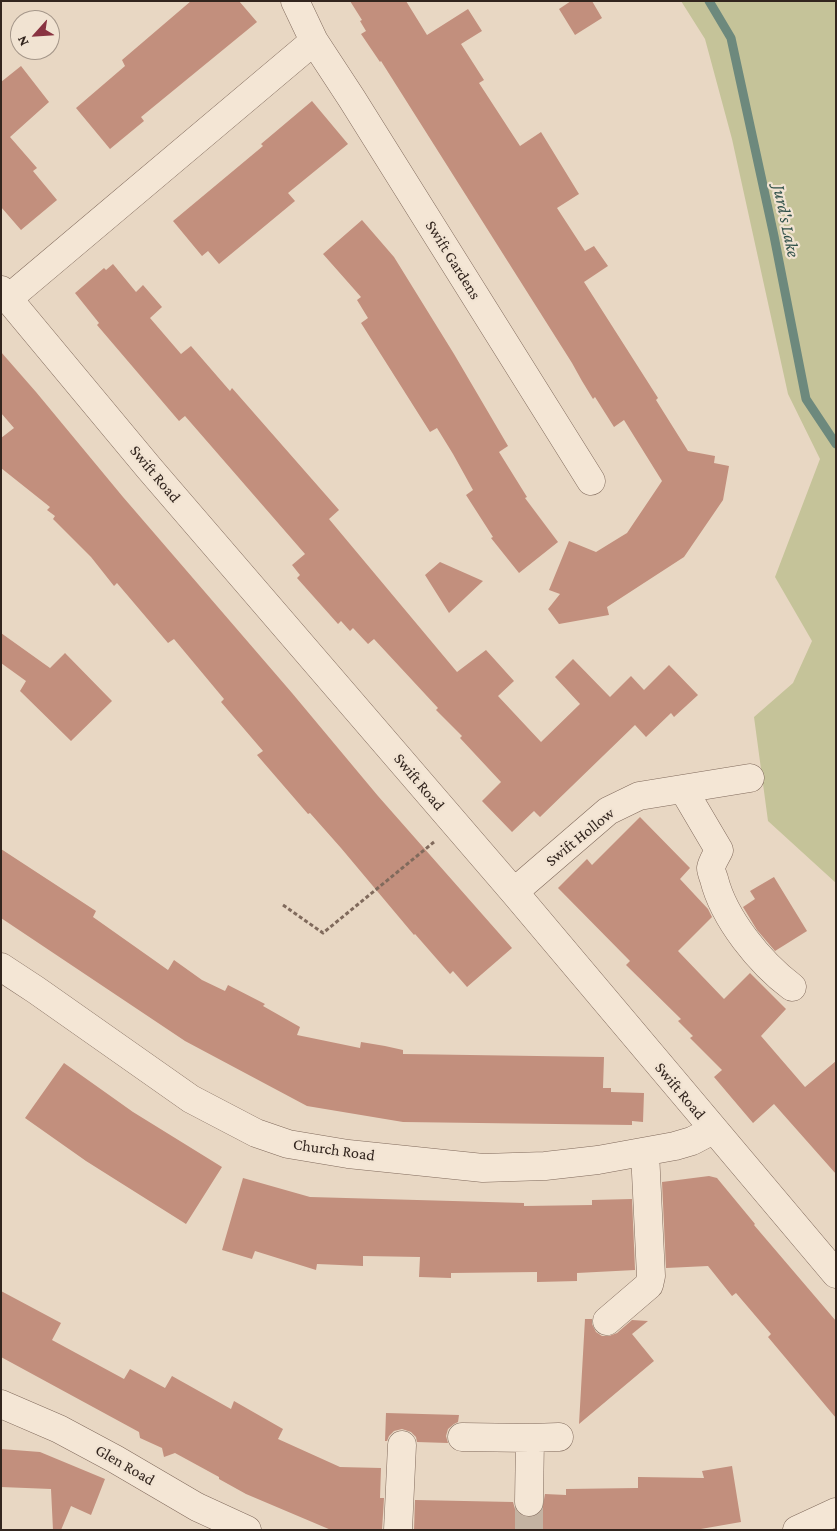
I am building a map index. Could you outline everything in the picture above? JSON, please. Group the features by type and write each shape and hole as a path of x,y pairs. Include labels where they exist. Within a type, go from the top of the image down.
{"street":[{"name":"Swift Gardens","path":"295,1 314,41 591,481"},
{"path":"5,294 314,41"},
{"name":"Swift Road","path":"5,294 150,468 514,892 836,1274"},
{"name":"Swift Hollow","path":"514,892 608,811 639,796 750,778"},
{"path":"683,789 719,850 711,868 716,888 730,917 754,952 792,988"},
{"name":"Church Road","path":"1,967 191,1099 256,1134 288,1144 348,1154 483,1168 545,1166 644,1152 684,1143 713,1130"},
{"path":"607,1321 649,1285 651,1276 644,1152"},
{"name":"Glen Road","path":"1,1404 58,1429 197,1507 247,1530"},
{"path":"462,1437 560,1437"},
{"path":"529,1502 530,1438"},
{"path":"398,1530 402,1446"},
{"path":"796,1530 836,1512"}],"path":[{"path":"283,905 324,933 455,824"}],"shaded area":[{"path":"681,1 836,1 836,883 768,821 754,717 793,683 812,641 775,577 820,459 788,394 732,139 705,39"}],"building":[{"path":"191,1 239,1 257,22 141,117 144,121 110,149 76,108 125,66 122,60"},
{"path":"350,1 406,1 427,35 468,9 482,31 461,44 484,80 479,83 520,146 541,132 579,194 557,208 585,251 594,246 608,266 584,282 658,398 656,400 688,451 715,456 714,463 729,466 723,500 684,557 607,607 609,615 559,624 548,609 560,594 549,590 569,541 596,552 627,533 662,481 624,420 614,427 595,397 593,399 381,61 361,34 366,31 360,21 362,20"},
{"path":"571,1 592,1 602,18 575,35 559,9"},
{"path":"21,66 49,102 10,137 37,168 33,171 57,200 21,230 1,207 1,82"},
{"path":"312,101 348,144 288,193 295,201 219,264 208,251 202,256 173,221 263,146 261,144"},
{"path":"362,220 394,257 454,354 508,446 499,452 527,497 525,498 558,542 519,573 491,538 493,537 466,495 473,490 437,428 430,432 361,323 368,318 357,300 361,297 323,254"},
{"path":"113,264 136,292 143,285 162,307 150,318 181,354 191,346 230,391 232,388 339,510 329,519 457,672 486,650 514,681 498,696 541,742 580,704 555,677 573,659 610,697 631,676 644,690 669,665 698,695 674,717 671,713 646,737 635,725 540,817 534,811 512,832 482,801 501,782 460,738 462,736 436,710 438,708 374,639 368,644 353,628 350,631 341,621 338,624 297,578 300,575 292,565 305,554 185,416 179,421 97,325 99,323 75,293 104,268 106,270"},
{"path":"1,352 378,796 512,948 467,987 453,971 450,974 414,935 341,848 310,813 308,814 257,755 263,751 221,702 224,699 174,639 168,643 117,583 114,586 91,557 53,519 55,516 47,510 50,507 1,468 1,438 14,428 1,413"},
{"path":"440,562 483,581 449,613 425,575"},
{"path":"1,633 50,668 65,653 112,701 71,741 20,691 26,681 1,663"},
{"path":"640,817 690,868 680,879 708,909 712,917 678,951 724,999 750,973 786,1009 761,1036 805,1087 836,1061 836,1174 774,1104 753,1123 714,1077 722,1070 690,1038 693,1036 678,1021 681,1019 626,965 630,961 558,888 587,859 592,865"},
{"path":"1,849 96,911 93,917 168,970 174,960 202,980 225,991 228,985 265,1004 263,1006 300,1027 297,1035 360,1048 361,1042 385,1046 403,1050 403,1054 604,1057 603,1088 611,1088 611,1092 644,1093 643,1122 632,1121 632,1125 403,1122 307,1106 185,1041 1,918"},
{"path":"774,877 807,931 775,951 757,930 743,907 755,899 750,891"},
{"path":"64,1063 133,1112 222,1167 186,1224 86,1161 25,1118"},
{"path":"709,1176 717,1178 754,1225 836,1321 836,1418 768,1337 771,1334 736,1293 732,1296 708,1266 666,1268 662,1182"},
{"path":"243,1178 310,1197 524,1203 524,1206 592,1205 592,1200 632,1199 635,1270 577,1273 577,1281 537,1282 537,1272 451,1273 451,1278 419,1277 420,1257 363,1256 363,1266 317,1264 316,1270 255,1251 252,1259 222,1250"},
{"path":"1,1291 61,1323 52,1340 124,1379 130,1369 165,1388 172,1376 231,1409 234,1401 283,1429 278,1439 340,1467 381,1468 380,1498 384,1498 382,1530 331,1530 246,1494 175,1453 164,1457 162,1448 140,1438 139,1432 1,1357"},
{"path":"585,1319 592,1319 596,1332 602,1336 617,1333 632,1320 648,1321 632,1334 654,1361 579,1424"},
{"path":"386,1413 459,1415 458,1422 448,1429 446,1436 448,1443 417,1442 416,1437 411,1432 402,1429 394,1431 385,1441"},
{"path":"1,1449 40,1452 105,1479 91,1515 71,1506 61,1530 53,1530 51,1489 1,1487"},
{"path":"732,1466 741,1522 695,1530 414,1530 415,1500 513,1502 515,1509 521,1515 529,1518 536,1516 542,1510 545,1494 566,1495 566,1489 638,1488 638,1477 704,1478 702,1471"}],"waterway":[{"name":"Jurd's Lake","path":"709,1 731,38 774,236 806,399 836,444"}],"tunnel":[{"path":"529,1502 529,1530"}]}
